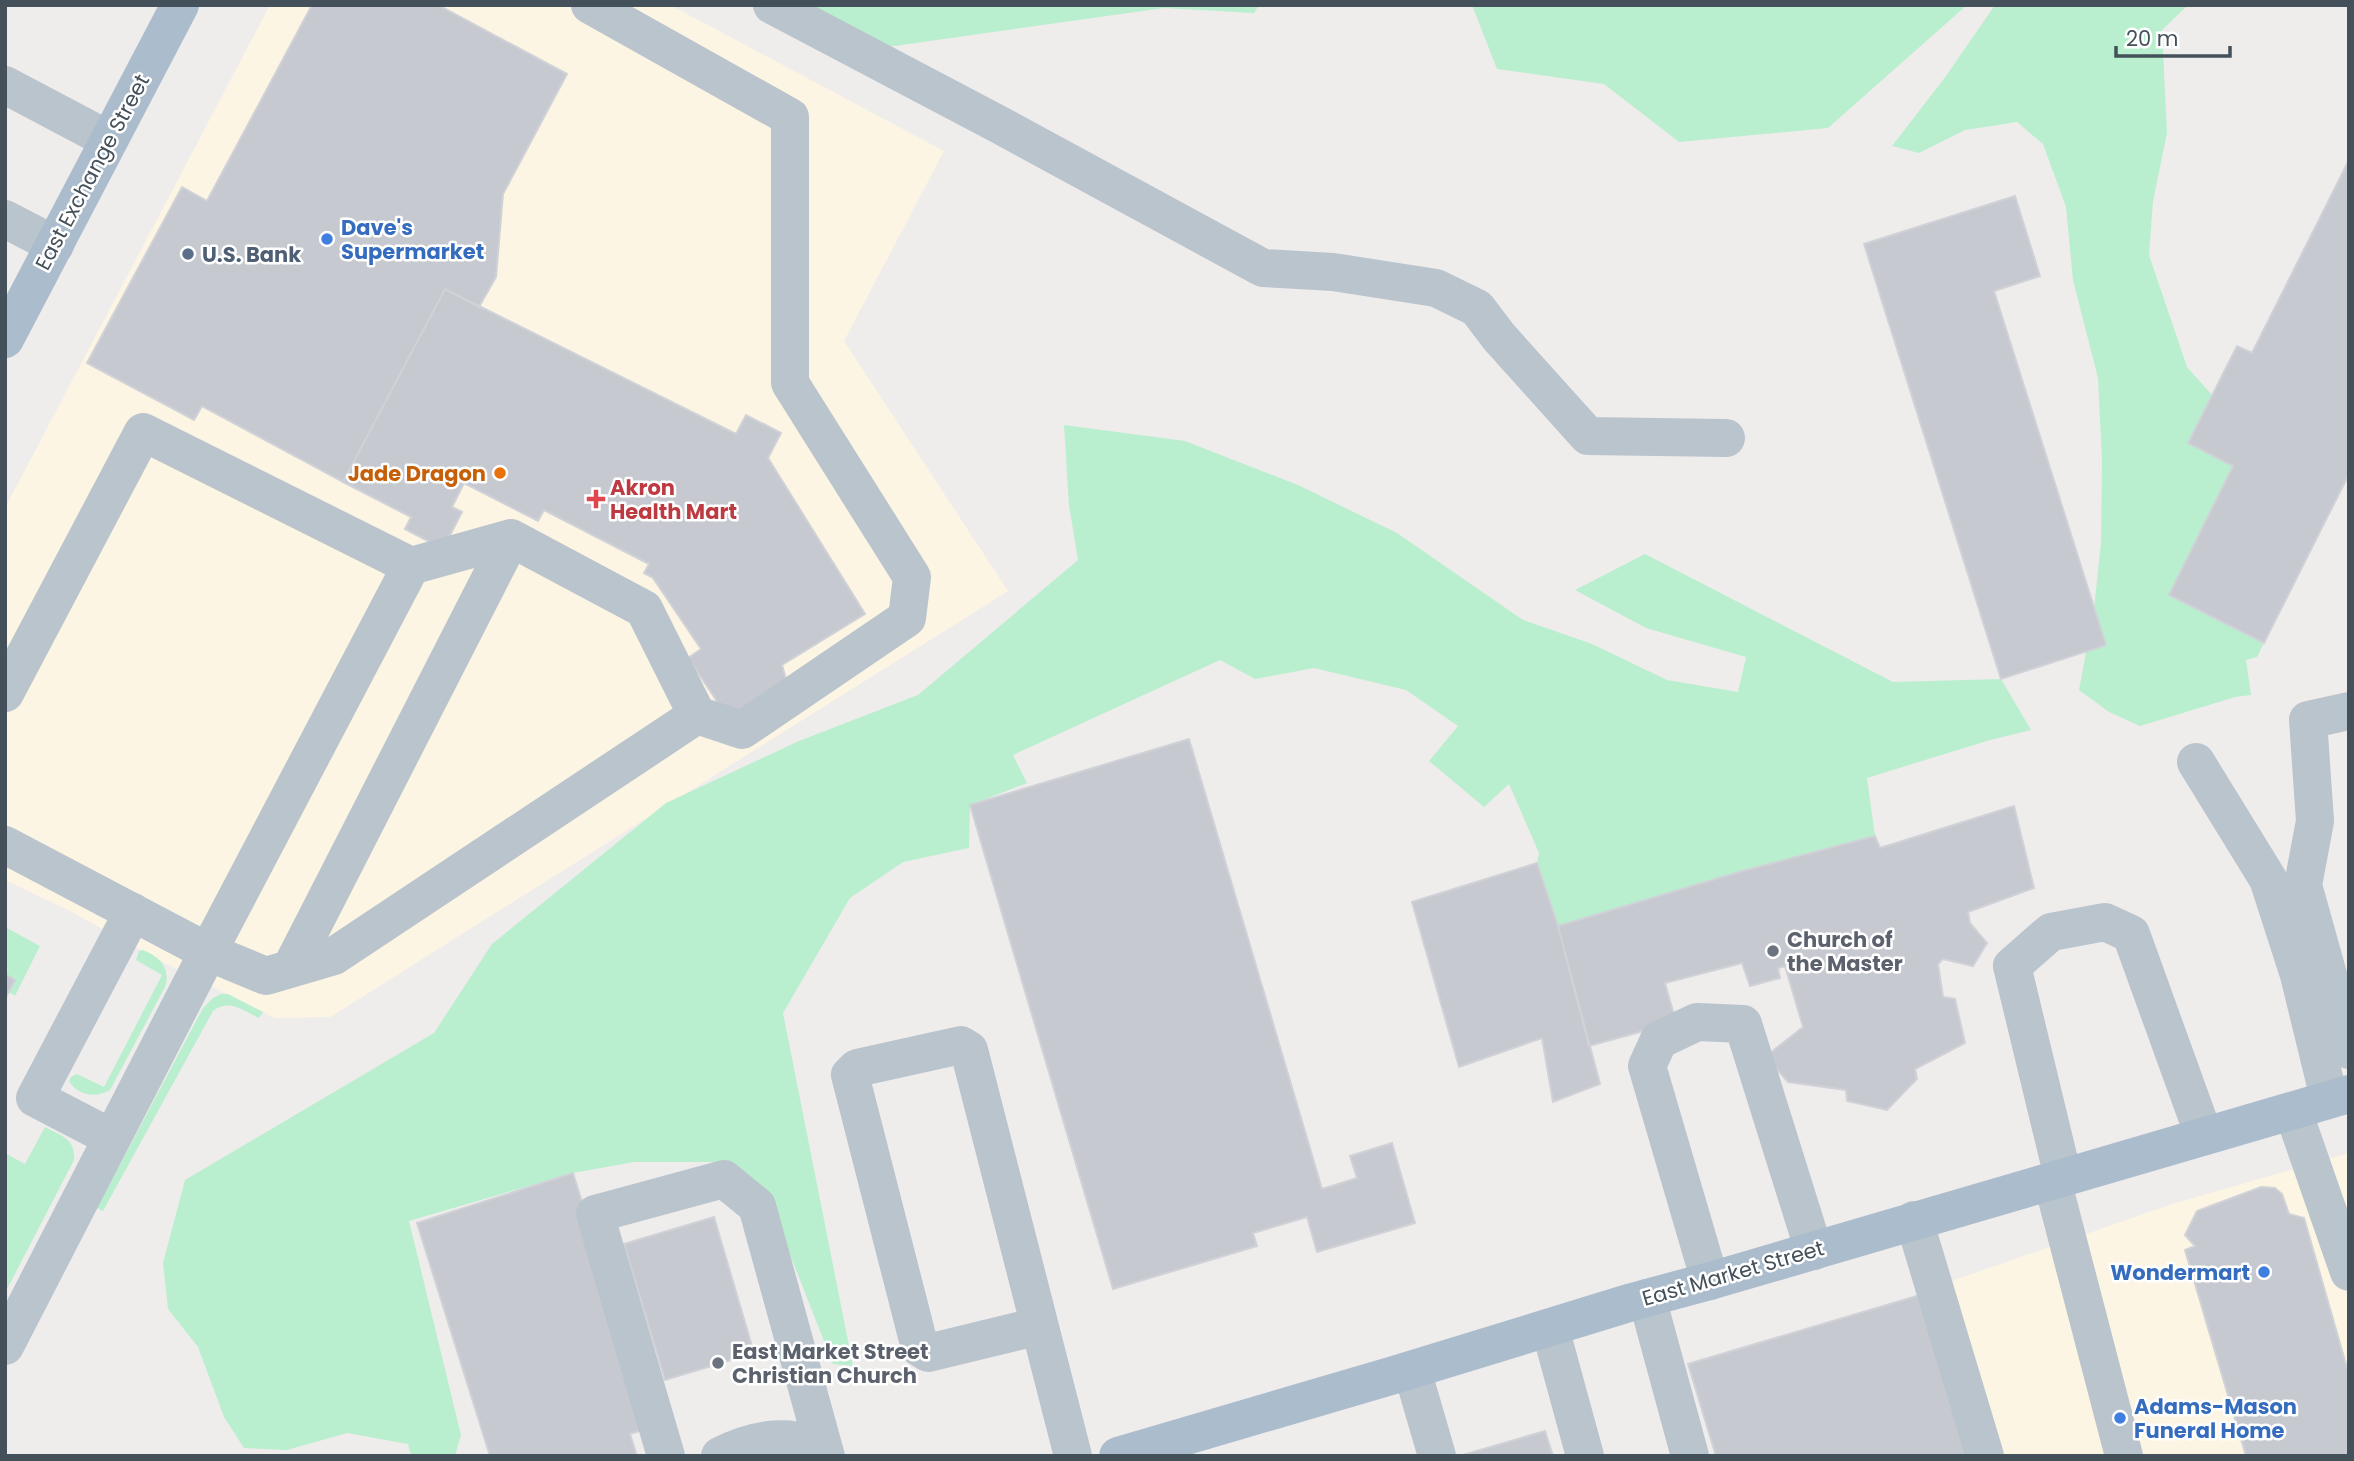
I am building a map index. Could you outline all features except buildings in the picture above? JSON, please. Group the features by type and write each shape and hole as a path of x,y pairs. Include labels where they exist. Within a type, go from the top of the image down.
{"main road":[{"name":"East Exchange Street","path":"5,340 180,5"},
{"name":"East Market Street","path":"1132,1454 1647,1298 2339,1096"}],"street":[{"path":"5,693 143,432 411,566 511,538 644,609 697,715 742,730 907,618 912,577 790,383 790,117 590,5"},
{"path":"772,5 1263,268 1333,272 1436,288 1477,308 1499,337 1588,436 1726,438"},
{"path":"5,85 109,140"},
{"path":"5,219 55,244"},
{"path":"291,968 511,538"},
{"path":"5,1346 411,566"},
{"path":"2349,710 2308,720 2315,821 2303,885 2349,1050"},
{"path":"5,845 208,953 265,976 334,956 697,715"},
{"path":"2196,762 2268,879 2339,1096"},
{"path":"112,1138 35,1098 133,912"},
{"path":"2123,1456 2058,1179 2012,966 2051,932 2105,922 2131,934 2204,1136"},
{"path":"1710,1281 1647,1066 1659,1040 1697,1022 1743,1024 1814,1251"},
{"path":"1040,1326 928,1353 920,1348 850,1075 857,1068 961,1045 968,1050 1040,1326 1073,1456"},
{"path":"2293,1111 2349,1272"},
{"path":"666,1456 595,1214 724,1179 757,1206 825,1455"},
{"path":"1914,1220 1985,1456"},
{"path":"1647,1298 1690,1456"},
{"path":"1550,1328 1585,1456"},
{"path":"1412,1370 1437,1456"},
{"path":"720,1456 743,1444 794,1438 825,1455"}],"shaded area":[{"path":"270,5 670,5 944,151 844,341 1008,591 330,1017 275,1018 5,880 5,508"},
{"path":"2349,1153 2349,1456 1988,1456 1949,1282 2169,1205"}],"green space":[{"path":"772,5 1259,5 1254,13 1164,8 859,51"},
{"path":"1472,5 1967,5 1828,128 1679,142 1604,84 1497,69"},
{"path":"1995,5 2188,5 2162,30 2167,133 2153,201 2149,255 2187,367 2212,395 2188,443 2233,466 2169,595 2264,643 2257,657 2246,660 2251,695 2235,697 2140,726 2109,712 2079,690 2094,609 2101,542 2102,461 2098,378 2073,280 2066,207 2043,144 2017,122 1965,130 1919,153 1892,146 1946,76"},
{"path":"1064,425 1185,441 1298,485 1397,533 1523,620 1592,644 1667,680 1738,692 1746,657 1646,628 1575,590 1645,554 1893,682 2001,679 2031,730 1867,778 1875,836 1739,872 1558,926 1537,863 1539,853 1509,784 1484,807 1429,761 1458,726 1406,690 1314,668 1255,679 1220,660 1013,755 1027,783 970,805 969,848 903,862 850,898 783,1013 853,1366 833,1364 769,1201 715,1162 634,1162 573,1173 409,1221 461,1435 455,1456 411,1456 408,1444 347,1433 287,1450 244,1448 224,1417 198,1347 168,1309 163,1263 185,1180 434,1033 492,944 666,803 799,741 918,695 1078,560 1069,505"},
{"path":"5,927 40,946 15,996 9,992 15,980 5,974 8,968 5,966"},
{"path":"143,950 163,964 166,974 165,987 110,1090 93,1095 77,1090 69,1081 77,1074 104,1087 162,975 136,960 139,951"},
{"path":"221,994 228,994 263,1012 259,1018 231,1006 219,1007 213,1011 103,1211 97,1208 203,1008"},
{"path":"45,1127 70,1143 74,1160 5,1293 5,1153 25,1164"}],"place":[{"name":"Dave's Supermarket","path":"327,239"},
{"name":"U.S. Bank","path":"188,254"},
{"name":"Jade Dragon","path":"500,473"},
{"name":"Akron Health Mart","path":"596,499"},
{"name":"Church of the Master","path":"1773,951"},
{"name":"Wondermart","path":"2264,1272"},
{"name":"East Market Street Christian Church","path":"718,1363"},
{"name":"Adams-Mason Funeral Home","path":"2120,1418"}]}
